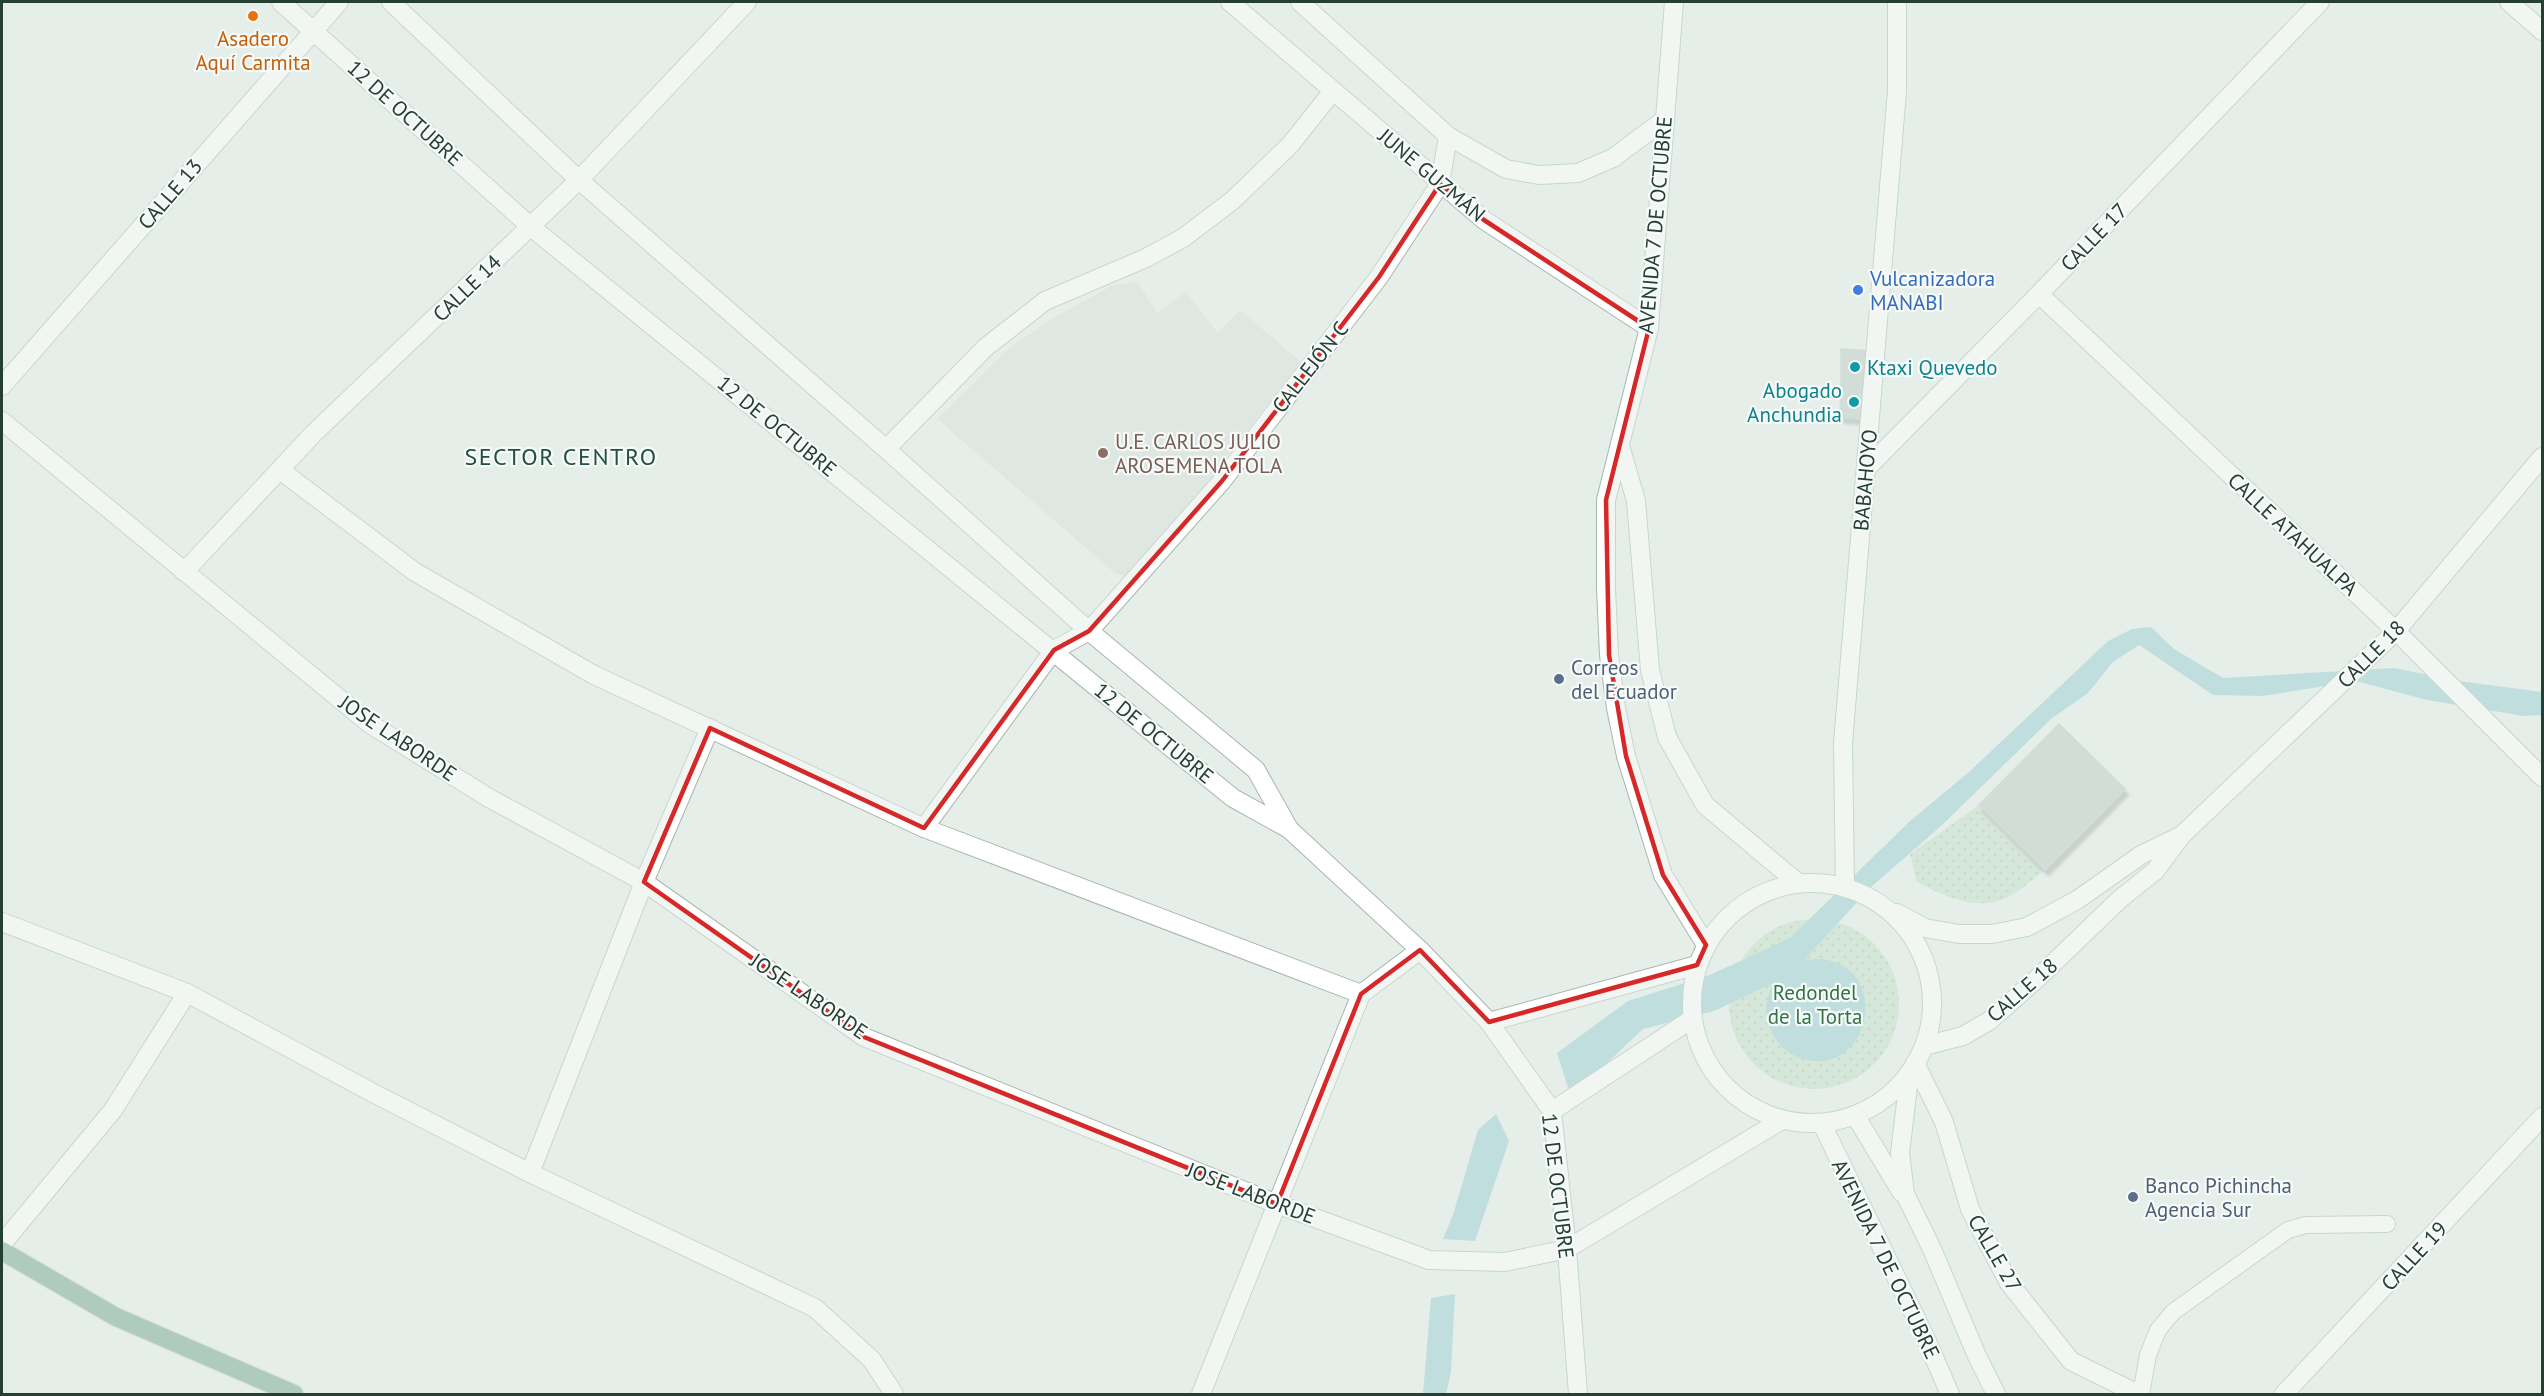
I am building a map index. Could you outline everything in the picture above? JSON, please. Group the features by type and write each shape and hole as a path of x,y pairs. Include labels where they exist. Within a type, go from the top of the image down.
{"main road":[{"path":"2,1251 116,1317 294,1395"}],"street":[{"name":"12 DE OCTUBRE","path":"281,2 531,227 1054,650 1233,798 1289,829 1420,950 1489,1022 1552,1111 1567,1249 1578,1395"},
{"name":"CALLE 13","path":"2,386 339,2"},
{"name":"12 DE OCTUBRE","path":"391,2 579,180 886,449 1089,631 1256,770 1289,829"},
{"name":"CALLE 14","path":"184,572 314,433 579,180 747,2"},
{"name":"JUNE GUZMÁN","path":"1230,2 1484,220 1649,328"},
{"name":"JUNE GUZMÁN","path":"1300,2 1448,136 1506,169 1539,175 1578,173 1613,158 1664,120"},
{"name":"AVENIDA 7 DE OCTUBRE","path":"1674,2 1649,328 1606,500 1606,588 1609,655 1616,708 1626,756 1663,874 1706,945"},
{"name":"BABAHOYO","path":"1845,887 1844,743 1897,91 1897,2"},
{"name":"CALLE 17","path":"1866,469 2039,294 2320,2"},
{"path":"2509,2 2542,31"},
{"path":"886,449 986,347 1045,301 1165,248 1183,238 1233,200 1290,144 1332,91"},
{"name":"CALLEJÓN C","path":"1054,650 1089,631 1222,481 1379,277 1440,184 1448,136"},
{"name":"CALLE ATAHUALPA","path":"2039,294 2396,632 2542,777"},
{"name":"JOSE LABORDE","path":"2,421 370,724 489,798 644,882 864,1037 1277,1204 1429,1260 1505,1262 1567,1249 1782,1120"},
{"name":"AVENIDA 7 DE OCTUBRE","path":"1621,447 1636,501 1650,670 1666,737 1706,805 1798,883"},
{"name":"CALLE 18","path":"1924,1046 1963,1036 1989,1021 2040,976 2120,899 2155,871 2182,835 2396,632 2542,457"},
{"path":"280,470 415,572 594,675 924,828 1361,994"},
{"path":"924,828 1054,650"},
{"path":"530,1173 644,882 710,728"},
{"name":"CALLE 18","path":"1883,905 1925,928 1959,934 1992,934 2027,927 2077,900 2141,855 2182,835"},
{"path":"1798,883 1822,883 1845,887 1883,905 1910,934 1927,969 1931,1008 1924,1046 1912,1070 1886,1098 1855,1115 1822,1124 1782,1120 1746,1105 1720,1082 1702,1053 1692,1019 1692,985 1697,965 1706,945 1730,915 1761,894 1798,883"},
{"path":"2,922 187,993 375,1094 530,1173 815,1308 872,1360 894,1395"},
{"path":"1201,1395 1361,994 1420,950"},
{"path":"1489,1022 1697,965"},
{"path":"2,1244 113,1110 187,993"},
{"path":"1552,1111 1692,1019"},
{"name":"AVENIDA 7 DE OCTUBRE","path":"1912,1070 1899,1153 1905,1194 1996,1395"},
{"name":"CALLE 27","path":"1912,1070 1944,1122 1970,1209 2009,1283 2071,1361 2139,1395"},
{"name":"AVENIDA 7 DE OCTUBRE","path":"1855,1115 1914,1212"},
{"name":"CALLE 19","path":"2284,1395 2542,1117"},
{"name":"AVENIDA 7 DE OCTUBRE","path":"1822,1124 1926,1339 1950,1395"}],"lane":[{"path":"2139,1395 2148,1355 2158,1330 2173,1312 2288,1230 2306,1225 2387,1224"}],"highlighted area":[{"path":"1440,184 1484,220 1649,328 1606,500 1609,655 1626,756 1663,875 1706,945 1697,965 1489,1022 1420,950 1361,994 1277,1204 864,1037 644,882 710,728 924,828 1054,650 1089,631 1222,481 1379,277"}],"shaded area":[{"name":"U.E. CARLOS JULIO AROSEMENA TOLA","path":"1137,281 1157,313 1186,292 1218,333 1240,310 1301,362 1203,487 1124,576 1115,573 937,419 1008,349 1052,319 1111,286"}],"green space":[{"path":"1979,805 2045,870 2011,896 1987,903 1956,899 1917,882 1910,854"},
{"name":"Redondel de la Torta","path":"1814,919 1831,920 1847,925 1874,944 1893,971 1898,987 1898,1021 1893,1037 1874,1064 1847,1083 1831,1088 1814,1089 1797,1088 1781,1083 1754,1064 1735,1037 1730,1021 1729,1004 1730,987 1735,971 1754,944 1781,925 1797,920"}],"water":[{"path":"2151,627 2174,649 2223,678 2394,668 2459,681 2542,692 2542,715 2524,716 2427,700 2356,681 2263,696 2213,695 2139,645 2113,662 2088,693 2051,719 1940,827 1871,887 1804,960 1831,961 1850,971 1861,986 1865,1005 1863,1023 1855,1041 1843,1054 1825,1061 1804,1059 1783,1048 1773,1035 1767,1020 1768,998 1773,983 1714,1011 1643,1029 1571,1097 1557,1053 1628,1001 1710,975 1790,938 1910,821 1969,772 2108,641 2132,629"},
{"path":"1496,1114 1509,1141 1475,1241 1443,1239 1453,1215 1478,1130"},
{"path":"1455,1294 1451,1372 1446,1394 1423,1394 1431,1298"}],"building":[{"name":"Ktaxi Quevedo","path":"1841,349 1871,351 1869,384 1841,388"},
{"name":"Abogado Anchundia","path":"1869,384 1866,419 1840,417 1841,388"},
{"path":"2059,724 2125,789 2045,870 1979,805"}],"place":[{"name":"Asadero Aquí Carmita","path":"253,16"},
{"name":"Vulcanizadora MANABI","path":"1858,290"},
{"name":"Ktaxi Quevedo","path":"1855,367"},
{"name":"Abogado Anchundia","path":"1854,402"},
{"name":"U.E. CARLOS JULIO AROSEMENA TOLA","path":"1103,453"},
{"name":"Correos del Ecuador","path":"1559,679"},
{"name":"Banco Pichincha Agencia Sur","path":"2133,1197"}],"district":[{"name":"SECTOR CENTRO","path":"561,456"}]}
